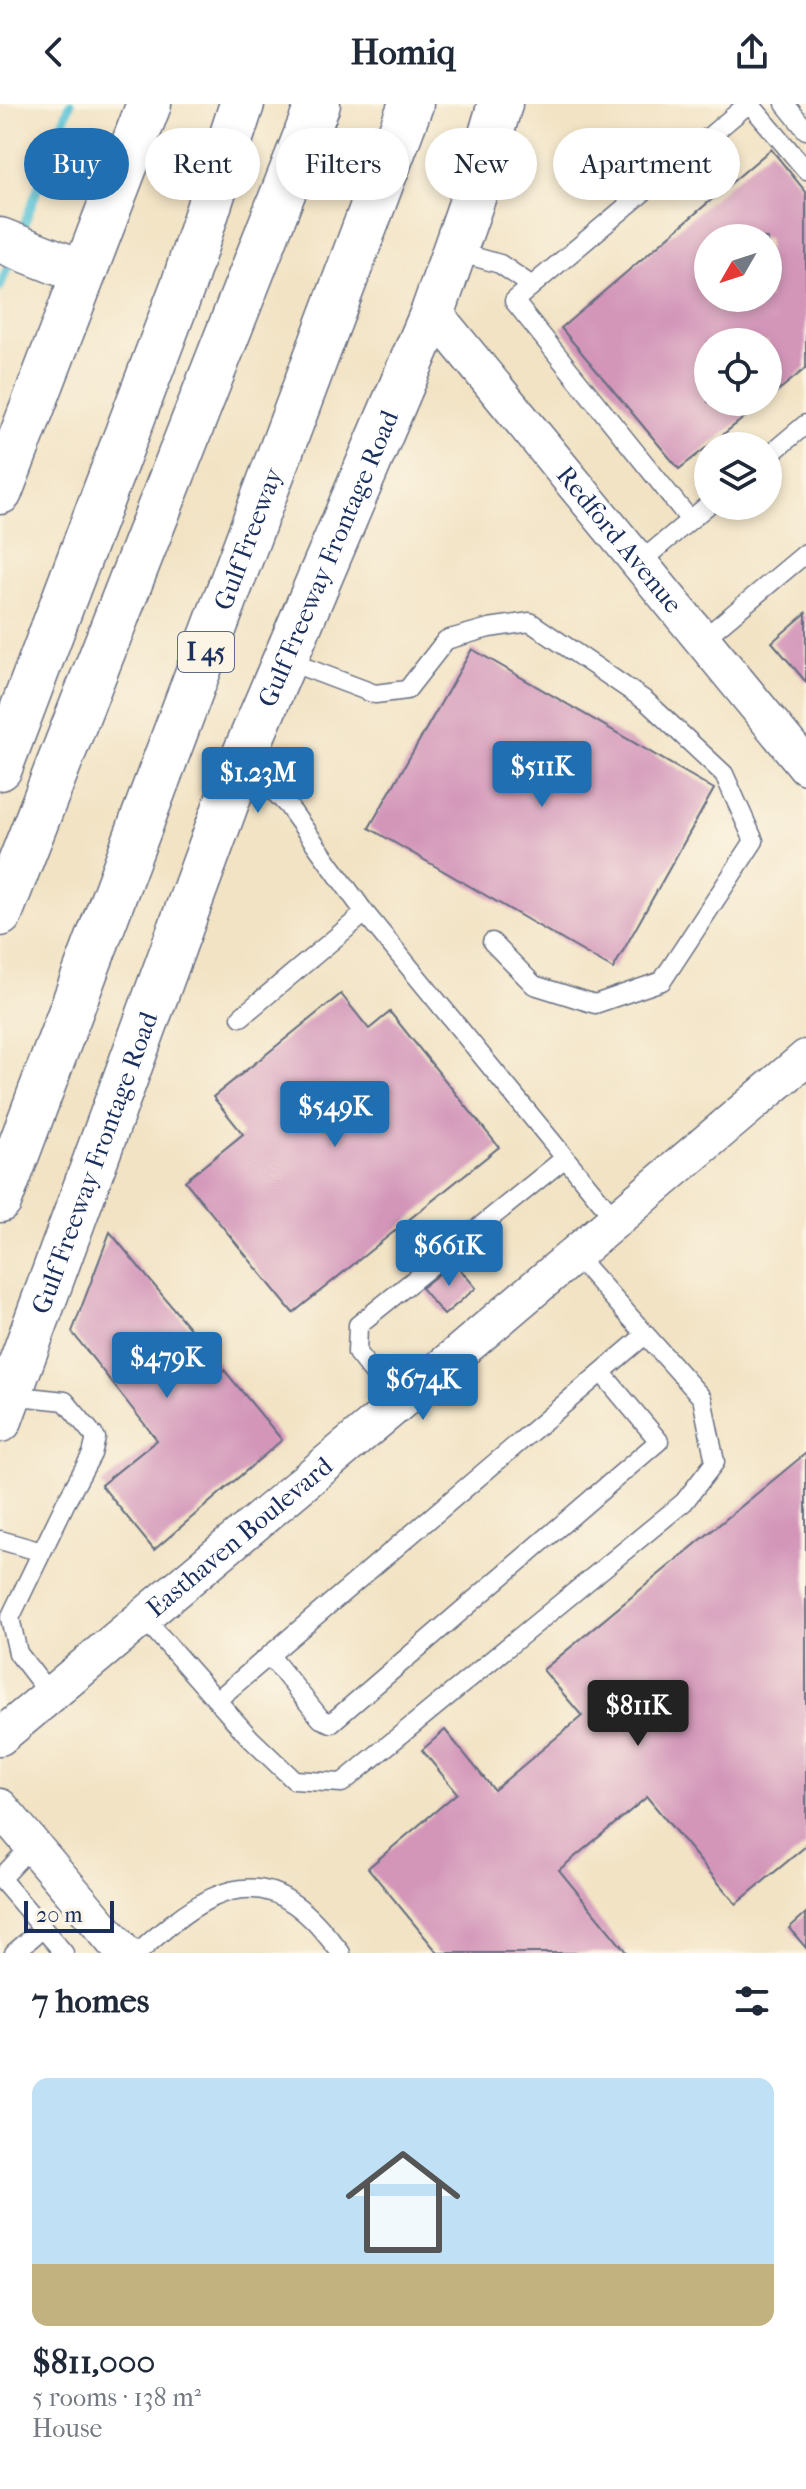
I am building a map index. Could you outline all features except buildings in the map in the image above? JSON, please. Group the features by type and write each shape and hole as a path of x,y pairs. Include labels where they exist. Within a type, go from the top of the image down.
{"main road":[{"path":"0,492 149,104"},
{"path":"0,768 184,283 242,104"},
{"path":"0,914 318,104"},
{"name":"Gulf Freeway","path":"0,1200 411,104"},
{"path":"493,128 500,104"},
{"name":"Gulf Freeway Frontage Road","path":"500,128 509,104"},
{"name":"Gulf Freeway Frontage Road","path":"5,1408 243,758 433,312 471,200"},
{"path":"0,240 84,273"}],"street":[{"name":"Redford Avenue","path":"433,312 806,766"},
{"name":"Easthaven Boulevard","path":"0,1737 806,1058"},
{"path":"0,1807 124,1953"}],"lane":[{"path":"690,520 514,301 749,104 806,170"},
{"path":"785,104 806,130"},
{"path":"454,251 500,264 532,286"},
{"path":"782,444 806,424"},
{"path":"639,563 694,517"},
{"path":"702,640 806,553"},
{"path":"285,660 375,694 407,690 446,640 489,628 530,622 646,701 724,774 754,841 662,981 595,1004 534,985 492,942"},
{"path":"243,758 288,806 365,913 616,1220"},
{"path":"241,1017 365,913"},
{"path":"398,1404 357,1353 358,1325 565,1158"},
{"path":"144,1618 250,1738 294,1780 342,1783 684,1502 715,1462 702,1398 575,1255"},
{"path":"217,1700 645,1335"},
{"path":"270,1656 321,1719 331,1723 659,1441 602,1373"},
{"path":"5,1408 65,1401 96,1438 92,1454 10,1618 18,1653 51,1696"},
{"path":"0,1540 42,1552"},
{"path":"32,1845 0,1878 64,1953"},
{"path":"138,1953 198,1904 226,1891 251,1888 277,1893 294,1904 313,1919 341,1953"},
{"path":"14,1953 43,1928"}],"waterway":[{"path":"20,235 70,104"},
{"path":"0,287 12,256"}]}
